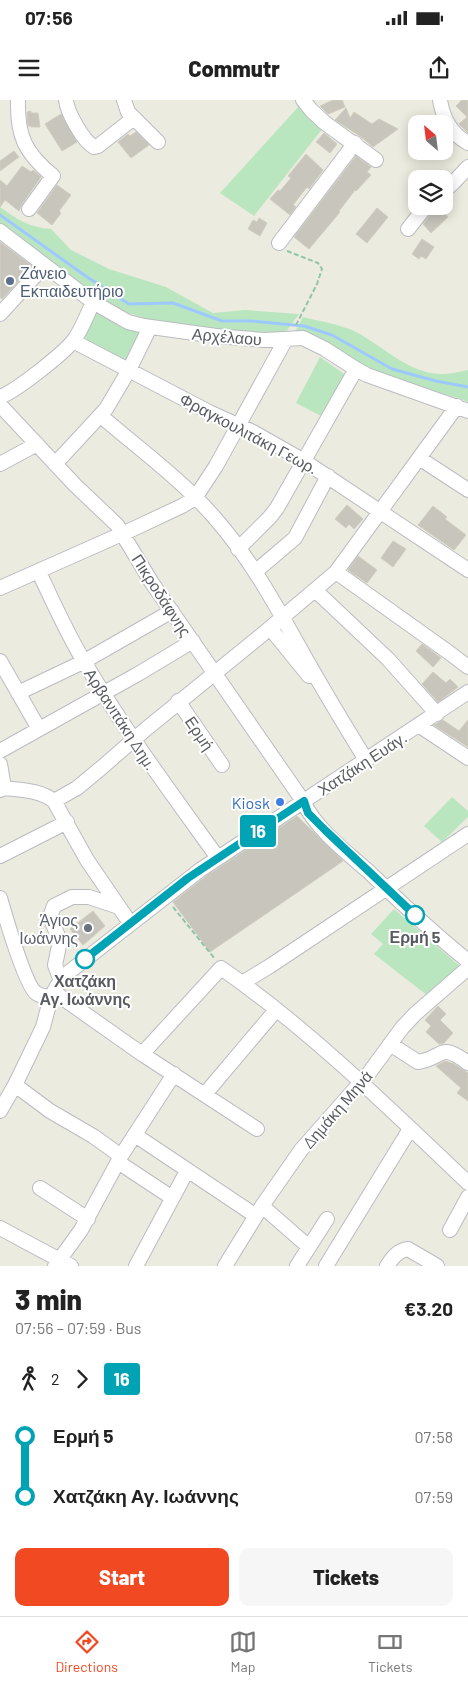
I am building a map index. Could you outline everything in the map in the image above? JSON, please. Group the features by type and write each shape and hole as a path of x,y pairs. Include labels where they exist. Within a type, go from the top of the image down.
{"street":[{"path":"18,100 18,124 23,141 35,160 53,176 29,209"},
{"path":"66,100 69,112 88,143 94,147 98,146 134,118"},
{"path":"124,100 127,109 134,118 158,142"},
{"path":"304,100 311,110 325,123 376,160"},
{"path":"440,100 450,129 468,143"},
{"path":"279,243 354,143"},
{"path":"453,183 468,167"},
{"path":"408,229 419,215"},
{"name":"Αρχέλαου","path":"0,230 44,266 93,302 128,322 216,336 264,340 296,338 309,341 374,378 462,409"},
{"path":"0,314 44,266"},
{"path":"0,397 22,384 62,353 73,341 93,302"},
{"path":"56,463 101,416 150,327"},
{"path":"0,588 123,534 195,498 216,466 286,339"},
{"name":"Φραγκουλιτάκη Γεωρ.","path":"73,341 304,460 468,570"},
{"path":"238,548 273,513 356,369"},
{"name":"Πικροδάφνης","path":"0,405 75,485 112,520 123,534 145,572 304,801"},
{"path":"54,801 84,782 178,701 270,628 336,572 419,458 462,409"},
{"path":"101,416 195,498 215,518 255,572 366,760"},
{"path":"0,464 37,444"},
{"path":"419,458 468,490"},
{"path":"255,572 295,538 328,476"},
{"name":"Αρβανιτάκη Δημ.","path":"39,572 83,662 103,694 218,858"},
{"path":"336,572 468,667"},
{"path":"315,590 388,658 437,714"},
{"path":"18,694 83,662 172,611"},
{"path":"270,628 306,674 310,676 315,675"},
{"path":"0,751 193,641"},
{"path":"0,661 39,729"},
{"name":"Χατζάκη Ευάγ.","path":"55,990 69,972 130,923 218,858 420,726 468,692"},
{"name":"Ερμή","path":"178,701 222,765"},
{"path":"420,726 468,758"},
{"path":"0,764 2,789 38,793 54,801 80,848 130,923"},
{"path":"304,801 308,813 320,825 386,888 468,961"},
{"path":"0,856 67,822"},
{"path":"242,983 468,834"},
{"path":"0,1111 15,1085 43,1027 55,990 55,964 60,941 50,917 54,906 72,897 89,897 119,907"},
{"path":"0,898 5,930 36,994 55,990 142,1054 257,1128"},
{"path":"142,1054 220,968 276,1010 361,1082 468,1183"},
{"name":"Δημάκη Μηνά","path":"225,1266 259,1211 301,1150 361,1082 415,1014 468,968"},
{"path":"205,1094 276,1010"},
{"path":"390,1044 418,1062 449,1051 468,1062"},
{"path":"0,1228 62,1264 120,1159 174,1074"},
{"path":"15,1085 50,1111 88,1132 120,1159 172,1197"},
{"path":"326,1266 410,1129"},
{"path":"135,1135 187,1171 259,1211 309,1247"},
{"path":"136,1266 187,1171"},
{"path":"40,1188 88,1219"},
{"path":"450,1230 468,1197"},
{"path":"297,1266 326,1219"},
{"path":"387,1266 393,1257 408,1249 431,1264"}],"path":[{"path":"279,243 280,248 318,263 322,269 317,284 297,324 286,339"},
{"path":"164,897 220,968"}],"green space":[{"path":"300,105 323,128 254,216 220,193"},
{"path":"0,207 24,222 37,227 51,229 71,250 109,269 166,287 213,313 245,310 299,314 286,332 277,334 212,330 154,321 128,313 105,301 0,223"},
{"path":"95,312 142,334 127,363 86,342 83,334"},
{"path":"303,317 352,330 417,369 441,374 468,370 468,402 370,369 295,332"},
{"path":"320,357 347,376 323,417 296,403"},
{"path":"452,797 468,811 468,817 442,842 424,826"},
{"path":"394,909 462,968 428,996 374,954 383,944 371,934"}],"building":[{"path":"333,100 342,100 345,107 328,114 320,106"},
{"path":"462,100 468,100 468,133 459,124 467,117 456,106"},
{"path":"346,108 350,118 354,112 372,124 379,119 398,129 373,147 335,120"},
{"path":"31,111 31,113 38,113 40,127 28,126 27,112"},
{"path":"61,114 77,142 62,151 45,124"},
{"path":"136,132 149,145 131,158 118,142 128,134 130,136"},
{"path":"324,133 337,144 330,153 316,142"},
{"path":"14,151 19,157 0,171 0,161"},
{"path":"306,154 323,170 309,189 307,187 293,205 296,207 290,215 270,199 291,178 288,176"},
{"path":"356,156 371,167 367,172 371,175 355,190 340,212 309,249 294,237"},
{"path":"22,166 31,172 33,170 41,177 19,211 5,200 0,207 0,180 7,186"},
{"path":"57,185 71,195 59,211 61,213 52,225 37,213"},
{"path":"377,208 388,217 367,243 356,234"},
{"path":"430,215 446,215 448,217 431,233 423,224"},
{"path":"259,218 267,223 260,236 248,229 253,220 257,222"},
{"path":"422,239 434,247 426,259 421,256 419,259 412,254"},
{"name":"Ζάνειο Εκπαιδευτήριο","path":"0,242 32,266 2,299 0,297"},
{"path":"347,505 363,519 354,529 349,524 346,528 335,519"},
{"path":"433,506 447,517 445,519 466,535 454,550 418,525"},
{"path":"393,541 406,549 393,567 381,558"},
{"path":"358,556 377,570 367,583 348,570"},
{"path":"422,644 441,658 433,667 416,651"},
{"path":"433,672 446,683 450,679 458,687 438,702 422,684"},
{"path":"443,720 459,731 468,720 468,747 434,725"},
{"path":"297,816 343,861 210,952 173,902 205,877"},
{"name":"Άγιος Ιωάννης","path":"93,911 105,926 83,945 70,929"},
{"path":"438,1006 446,1014 440,1020 453,1033 443,1044 439,1044 426,1032 431,1026 425,1020"},
{"path":"445,1061 454,1064 468,1073 468,1101 457,1093 461,1088 436,1066"}],"waterway":[{"path":"0,215 87,277 129,304 173,303 222,321 252,321 304,326 332,335 392,369 436,381 468,387"}],"bus line":[{"name":"16","path":"85,959 188,878 304,801 308,813 343,849 415,915"}],"place":[{"name":"Ζάνειο Εκπαιδευτήριο","path":"10,281"},
{"name":"Kiosk","path":"280,802"},
{"name":"Ερμή 5","path":"415,915"},
{"name":"Άγιος Ιωάννης","path":"88,928"},
{"name":"Χατζάκη Αγ. Ιωάννης","path":"85,959"}]}
